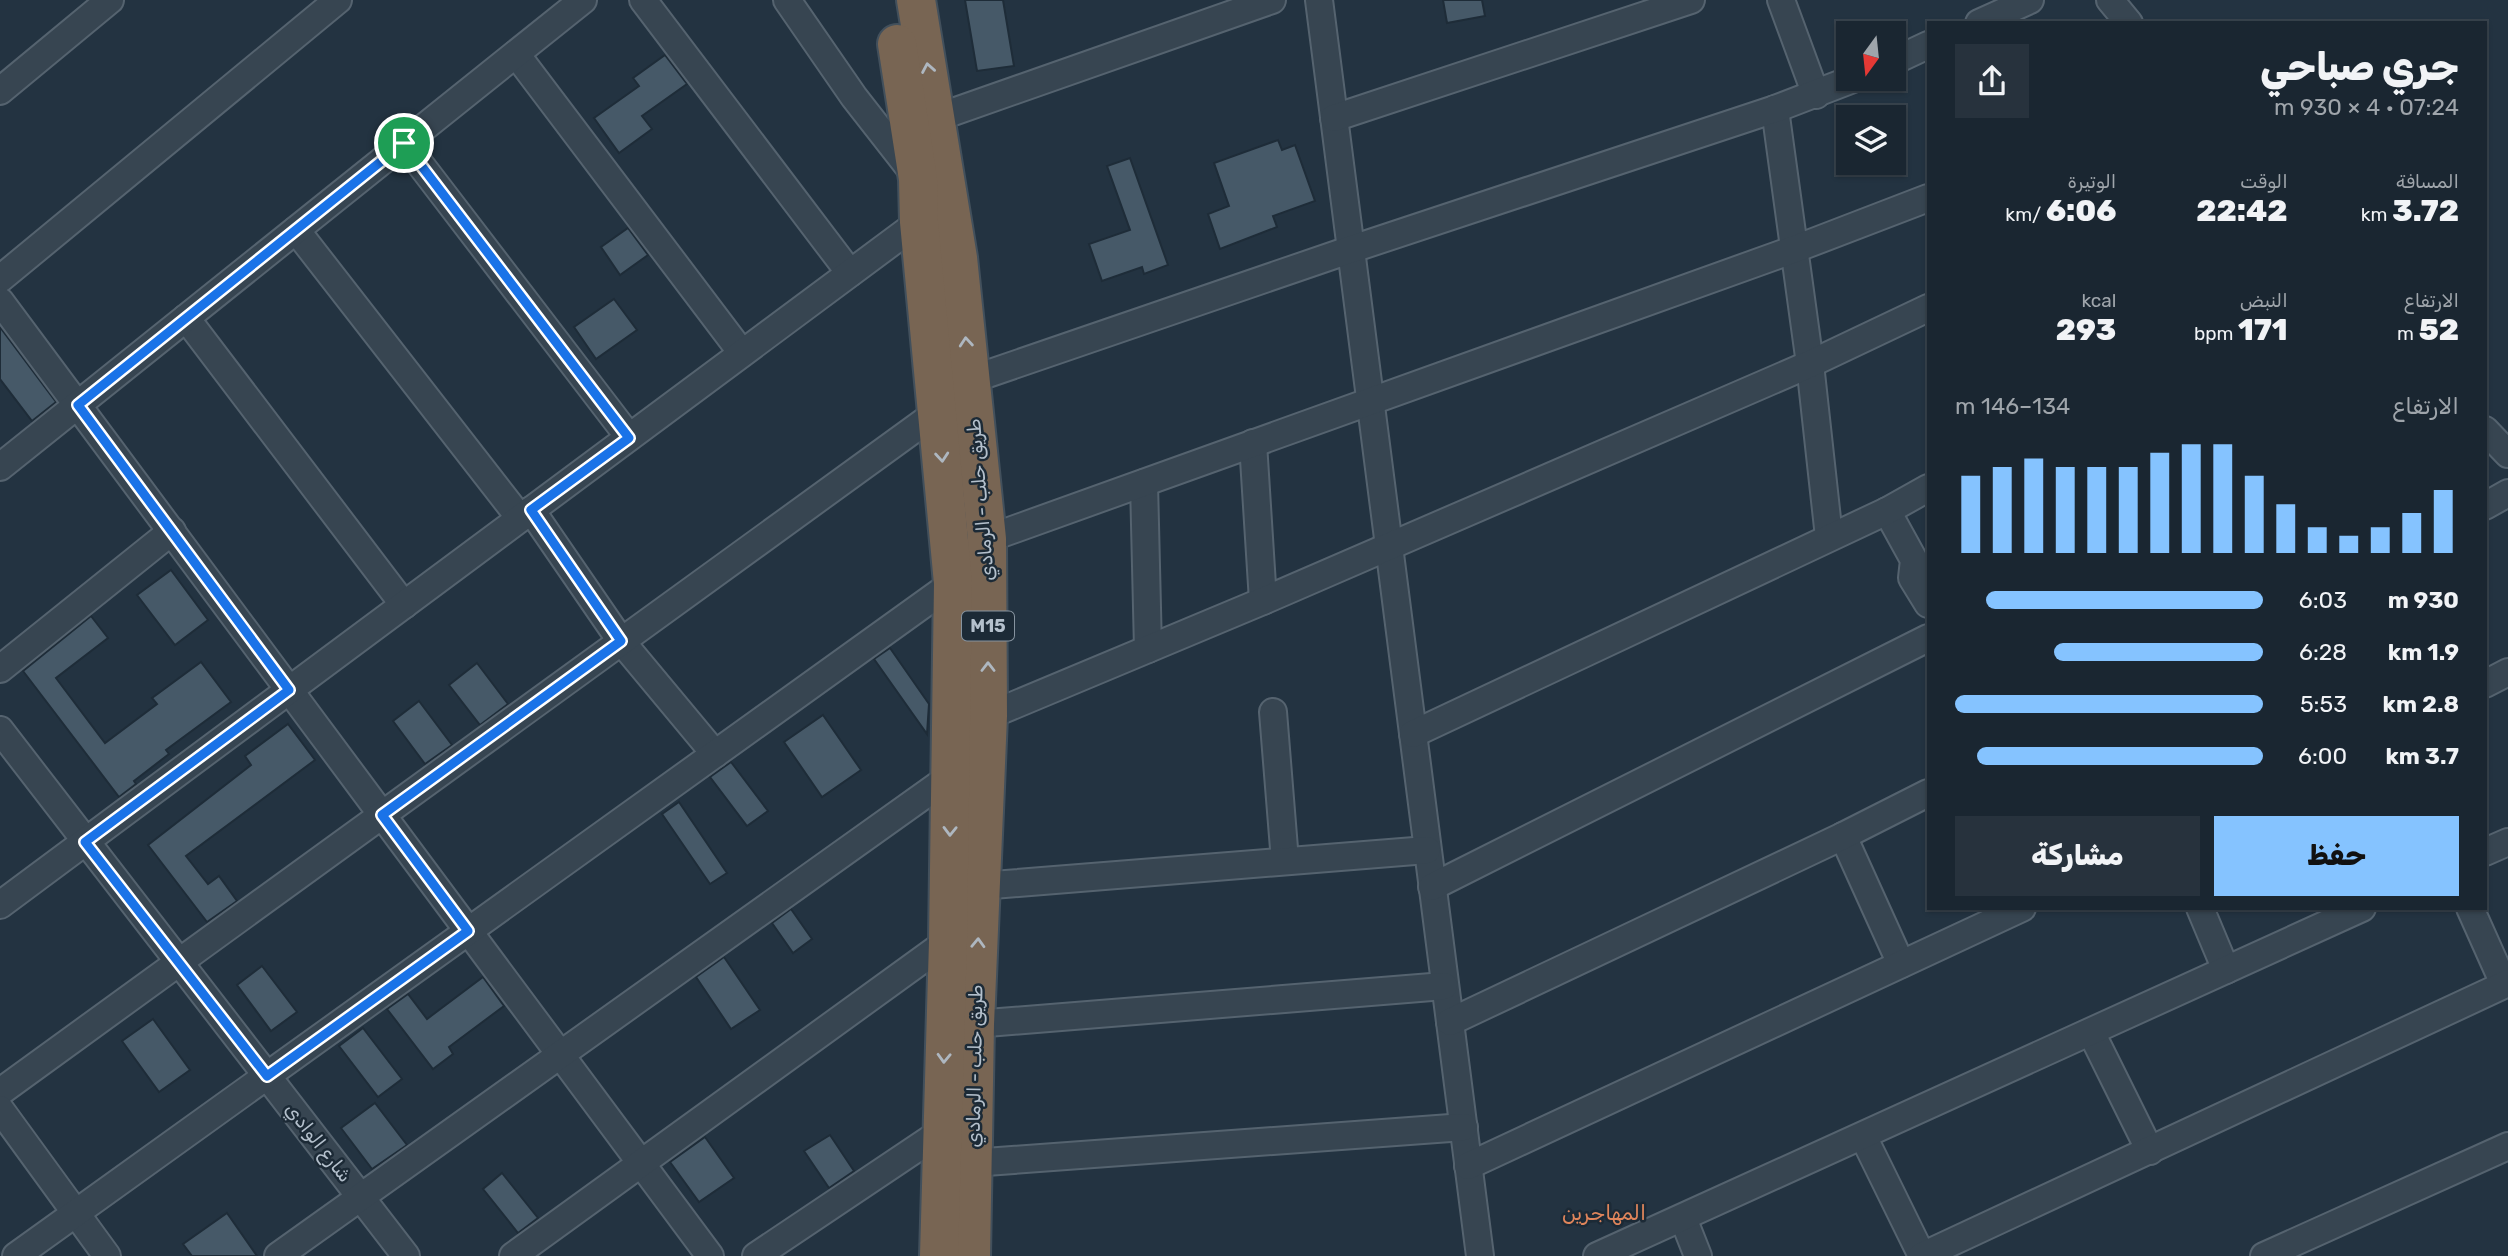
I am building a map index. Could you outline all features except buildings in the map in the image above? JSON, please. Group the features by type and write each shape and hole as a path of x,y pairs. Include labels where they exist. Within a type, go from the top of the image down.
{"highway":[{"name":"طريق حلب - الرمادي","path":"890,0 918,179 919,222 939,411 953,583 948,942 939,1256"},
{"name":"طريق حلب - الرمادي","path":"916,0 958,258 987,539 988,716 975,1024 971,1256"}],"street":[{"path":"0,91 110,0"},
{"path":"0,279 338,0"},
{"path":"0,467 583,0"},
{"path":"643,0 850,273"},
{"path":"786,0 854,97 918,179"},
{"path":"936,118 1272,0"},
{"path":"1319,0 1480,1256"},
{"path":"1334,118 1691,0"},
{"path":"1781,0 1816,95"},
{"path":"1983,21 2030,0"},
{"path":"2110,0 2127,21"},
{"path":"1906,55 1927,45"},
{"path":"516,54 742,353"},
{"path":"970,380 1836,86"},
{"path":"1775,109 1810,364 1829,537"},
{"path":"404,143 629,438"},
{"path":"987,539 1795,249 1927,198"},
{"path":"0,905 919,222"},
{"path":"296,230 526,514 621,641 715,754"},
{"path":"0,301 710,1256"},
{"path":"988,716 1263,601 1810,364 1927,308"},
{"path":"186,318 404,605"},
{"path":"0,1092 939,411"},
{"path":"2487,432 2508,454"},
{"path":"1253,443 1263,601"},
{"path":"1144,483 1148,649"},
{"path":"1413,734 1887,511 1927,489"},
{"path":"2487,505 2508,493"},
{"path":"1887,511 1914,560 1912,578 1927,602"},
{"path":"0,669 172,531"},
{"path":"16,1256 953,583"},
{"path":"1432,887 1927,639"},
{"path":"2487,683 2508,672"},
{"path":"1273,712 1285,861"},
{"name":"شارع الوادي","path":"0,730 406,1256"},
{"path":"278,1256 951,776"},
{"path":"1450,1022 1927,794"},
{"path":"1843,836 1901,964"},
{"path":"2487,851 2508,842"},
{"path":"980,886 1427,850"},
{"path":"1468,1166 2018,910"},
{"path":"2201,910 2225,970"},
{"path":"1597,1256 2358,910"},
{"path":"1863,1136 1922,1256 2506,984 2471,910"},
{"path":"513,1256 948,942"},
{"path":"975,1024 1444,986"},
{"path":"2091,1032 2150,1151"},
{"path":"0,1109 107,1256"},
{"path":"972,1163 1464,1128"},
{"path":"756,1256 941,1132"},
{"path":"2264,1256 2508,1146"},
{"path":"1683,1218 1698,1256"}],"district":[{"name":"المهاجرين","path":"1604,1213"}],"route":[{"path":"404,143 629,438 531,510 621,641 382,815 468,931 267,1076 85,842 289,690 78,405 404,143"}]}
